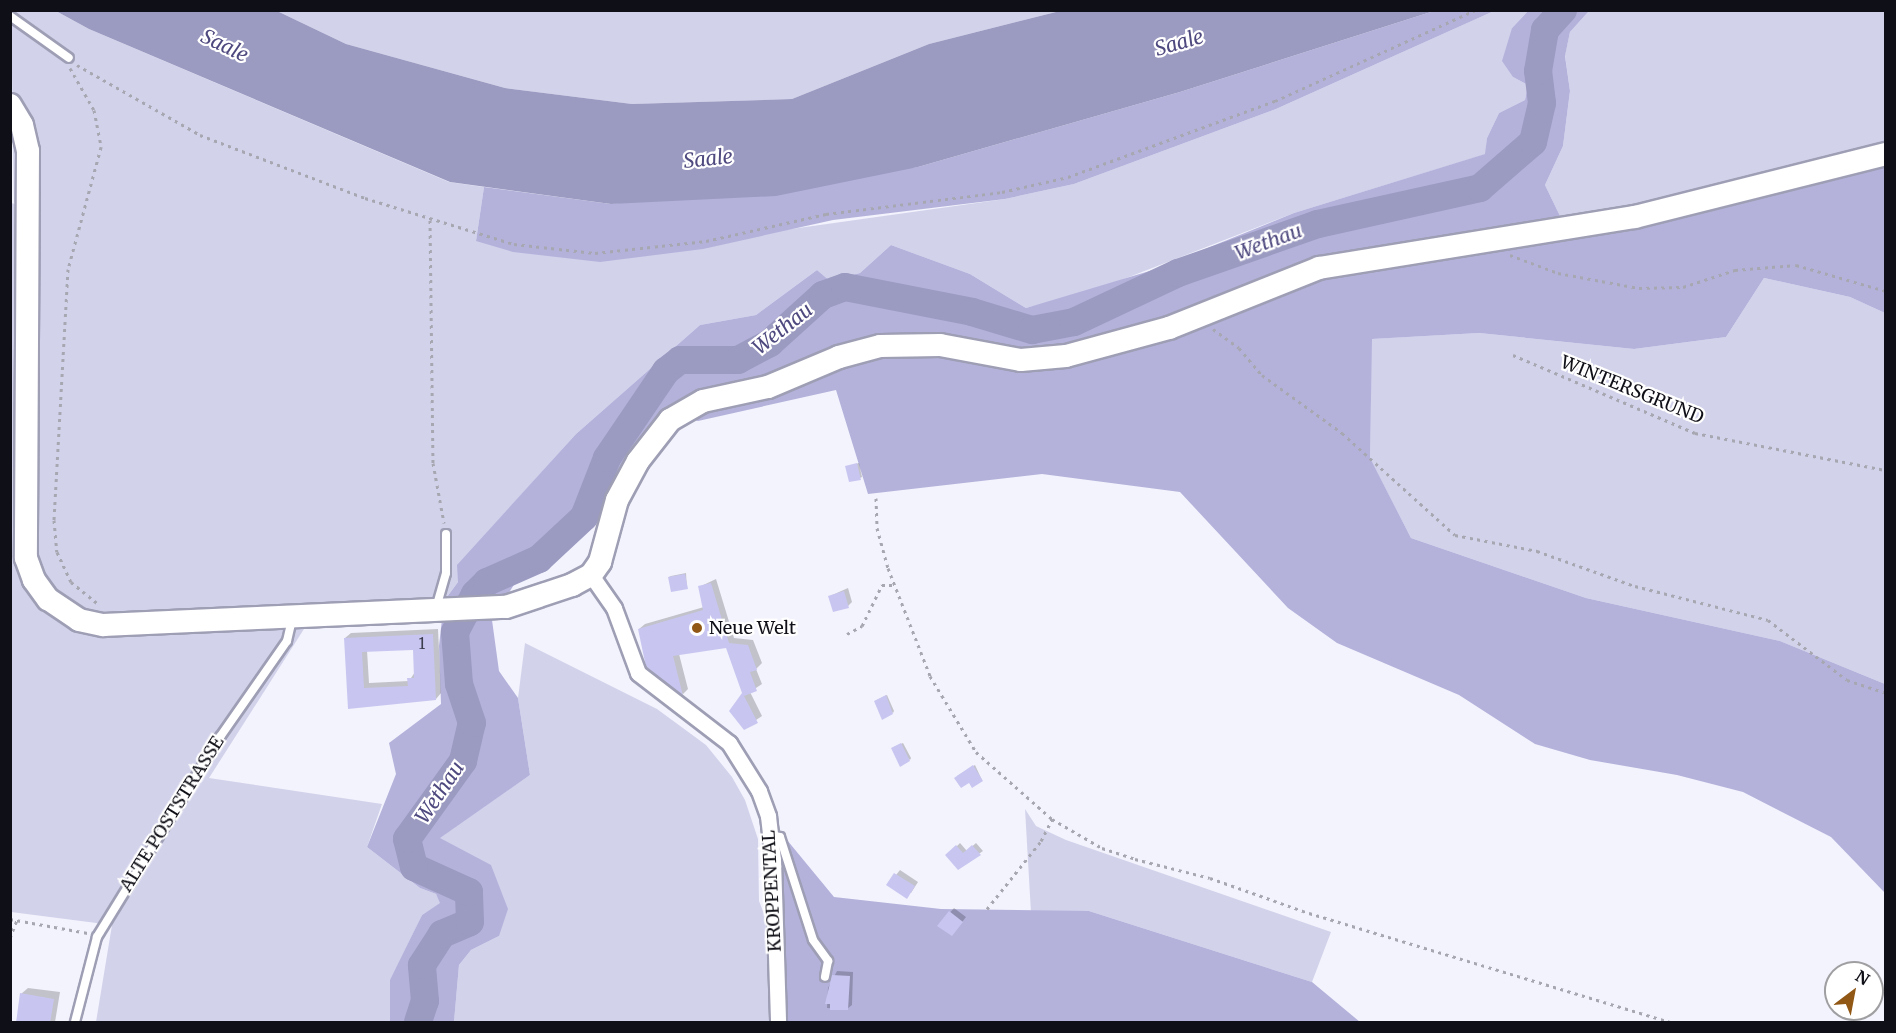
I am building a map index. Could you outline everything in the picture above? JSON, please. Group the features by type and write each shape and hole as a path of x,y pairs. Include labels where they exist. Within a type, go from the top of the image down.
{"main road":[{"path":"10,105 26,138 29,182 26,558 34,580 58,608 91,623 124,625 441,612 506,607 581,580 600,562 617,500 638,461 670,420 703,401 768,387 839,357 880,346 940,345 1035,361 1113,345 1197,316 1319,268 1635,217 1886,154"}],"street":[{"name":"KROPPENTAL","path":"581,580 614,608 638,673 715,730 740,758 759,791 770,835 778,1023"}],"lane":[{"path":"10,16 69,58"},
{"path":"441,612 446,573 446,534"},
{"name":"ALTE POSTSTRASSE","path":"75,1023 97,937 220,738 287,641 292,618"},
{"path":"770,835 780,837 813,940 828,960 825,977"}],"path":[{"path":"69,58 200,135 430,220 514,244 595,253 706,241 826,214 1002,192 1068,177 1275,101 1476,10"},
{"path":"69,58 70,69 94,110 101,147 68,269 56,541 71,582 124,625"},
{"path":"430,220 434,473 446,534"},
{"path":"1511,258 1558,273 1640,288 1683,287 1735,270 1796,265 1886,291"},
{"path":"1197,316 1239,348 1262,375 1342,433 1455,535 1537,551 1635,586 1768,620 1847,680 1886,693"},
{"name":"WINTERSGRUND","path":"1513,355 1695,433 1886,470"},
{"path":"876,498 877,528 895,585 930,676 970,743 1052,819 1102,848 1135,860 1210,878 1309,913 1670,1023"},
{"path":"847,634 862,626 882,585 895,585"},
{"path":"987,909 1041,841 1052,819"},
{"path":"10,919 97,937"},
{"path":"10,938 17,920"}],"shaded area":[{"path":"11,11 56,11 89,29 449,182 484,187 476,241 777,231 1005,199 1074,184 1276,109 1494,11 1528,11 1512,28 1513,77 1528,85 1525,100 1499,113 1487,138 1486,154 1294,213 1093,291 1026,308 970,274 891,245 860,273 830,281 817,270 756,315 700,325 576,434 458,565 458,582 444,601 318,607 209,778 382,804 367,847 420,888 436,894 441,903 422,915 391,980 390,1022 96,1022 112,925 11,912 11,203 32,208 14,202"},
{"path":"277,11 1060,11 929,44 792,99 632,104 505,88 346,44"},
{"path":"1434,11 1494,11 1276,109 1074,184 1005,199 833,220 703,249 600,262 513,252 476,241 484,187 611,204 918,167 1180,92"},
{"path":"1528,11 1589,11 1570,32 1565,56 1570,91 1563,146 1545,185 1560,216 1824,174 1885,151 1885,313 1850,297 1764,278 1726,337 1634,349 1479,333 1372,339 1370,458 1411,538 1586,598 1780,641 1885,684 1885,893 1831,837 1743,792 1677,775 1590,760 1535,744 1459,695 1337,643 1288,608 1180,492 1042,474 868,494 836,390 698,421 670,412 604,510 515,583 492,620 499,671 518,698 530,775 440,838 491,865 508,909 499,936 471,950 459,965 454,1022 390,1022 390,980 422,915 440,903 436,894 420,888 367,847 396,774 389,743 441,704 439,646 444,601 458,582 457,565 576,434 700,325 756,315 817,270 830,281 860,273 891,245 970,274 1026,308 1153,270 1294,213 1485,154 1487,138 1499,113 1525,100 1528,85 1513,77 1502,61 1512,28"},
{"path":"1589,11 1885,11 1885,151 1824,174 1560,216 1545,185 1563,146 1570,91 1565,55 1570,32"},
{"path":"1764,278 1850,297 1885,313 1885,684 1780,641 1586,598 1411,538 1370,459 1371,339 1479,333 1634,349 1726,337"},
{"path":"525,643 657,709 706,745 732,777 745,800 758,839 759,901 766,919 769,1022 454,1022 459,965 471,950 499,936 439,838 530,775 518,698"},
{"path":"1025,809 1036,826 1066,840 1331,932 1312,982 1089,911 1031,913"},
{"path":"773,823 834,897 941,909 1089,911 1312,982 1360,1022 787,1022 782,859 779,834"}],"water":[{"name":"Saale","path":"56,11 277,11 346,44 505,88 632,104 792,99 929,44 1060,11 1434,11 1180,92 918,167 776,196 611,204 450,182 89,29"}],"building":[{"path":"857,463 861,480 849,482 845,466"},
{"path":"685,574 688,589 671,592 668,577"},
{"path":"711,583 729,643 748,645 757,670 750,672 757,691 744,696 758,723 744,730 729,711 742,693 726,648 673,656 683,696 646,667 638,629 703,610 698,586"},
{"path":"844,591 849,608 833,612 828,596"},
{"path":"433,634 436,700 348,709 344,638","holes":["413,650 414,678 407,678 408,686 364,688 362,652"]},
{"path":"886,695 893,714 882,720 874,701"},
{"path":"901,743 910,761 900,767 891,748"},
{"path":"973,765 983,781 972,788 969,783 961,788 954,778"},
{"path":"956,845 963,853 972,845 981,855 958,870 945,855"},
{"path":"894,873 915,886 907,899 886,885"},
{"path":"949,911 963,922 952,936 937,926"},
{"path":"832,975 850,976 848,1010 830,1010 830,1004 825,1004"},
{"path":"20,993 54,999 50,1023 16,1023"}],"waterway":[{"name":"Wethau","path":"418,1022 425,1001 422,965 442,934 470,922 469,892 414,867 407,839 463,761 472,723 459,684 455,632 475,594 487,582 539,559 584,517 607,458 666,371 680,360 738,360 770,343 823,295 845,287 972,312 1032,330 1074,322 1178,273 1318,224 1480,188 1533,142 1542,103 1538,71 1545,30 1563,10"}],"place":[{"name":"Neue Welt","path":"697,628"}]}
